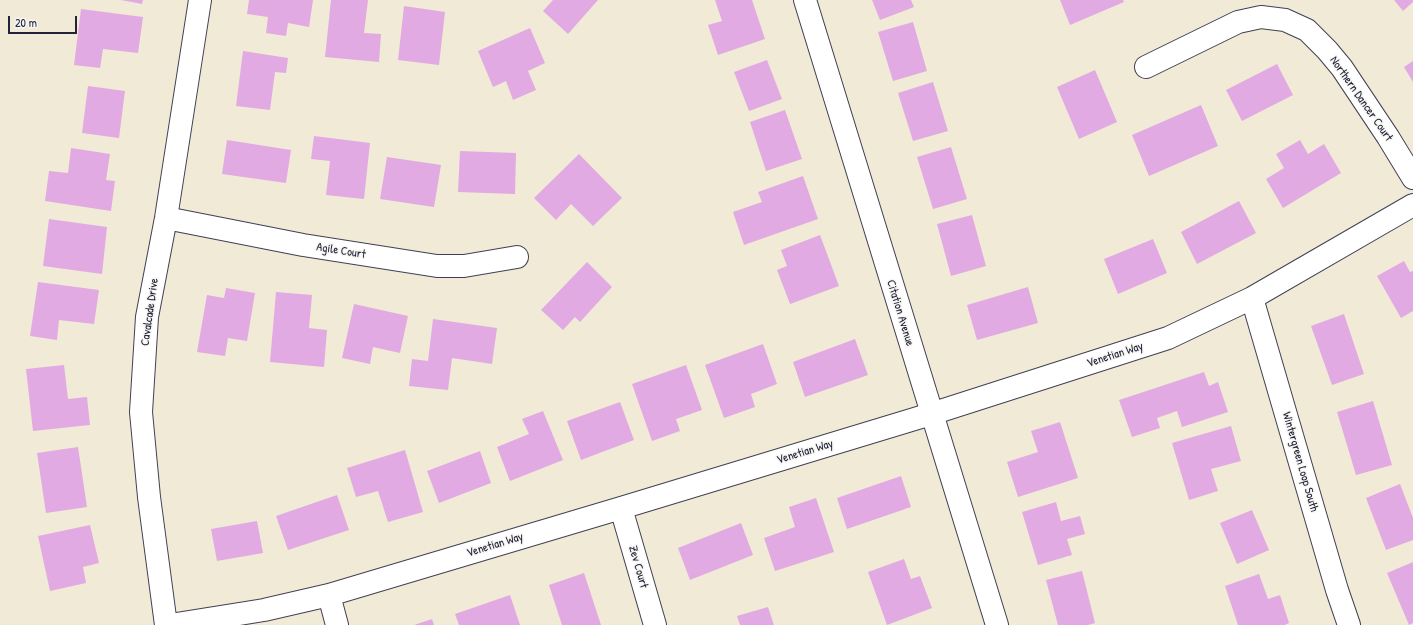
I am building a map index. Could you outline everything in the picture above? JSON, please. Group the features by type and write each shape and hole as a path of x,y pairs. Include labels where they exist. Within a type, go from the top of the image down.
{"street":[{"name":"Cavalcade Drive","path":"166,625 148,497 141,412 147,317 166,218 200,0"},
{"name":"Citation Avenue","path":"805,0 997,625"},
{"name":"Northern Dancer Court","path":"1146,67 1238,22 1261,17 1285,20 1307,30 1342,68 1388,137 1413,178"},
{"name":"Venetian Way","path":"170,625 264,610 329,595 931,414 1168,338 1252,298 1413,205"},
{"name":"Agile Court","path":"166,218 303,245 437,266 464,266 518,257"},
{"name":"Wintergreen Loop South","path":"1252,298 1337,590 1349,625"},
{"name":"Zev Court","path":"621,508 655,625"},
{"path":"329,595 337,625"}],"building":[{"path":"121,0 143,0 142,4"},
{"path":"249,0 313,0 309,27 288,23 286,36 266,33 268,17 247,14"},
{"path":"331,0 368,0 364,33 381,34 379,62 325,57"},
{"path":"553,0 598,0 568,34 543,11"},
{"path":"715,0 752,0 765,39 718,55 708,25 722,21"},
{"path":"872,0 911,0 914,7 880,20"},
{"path":"1060,0 1123,0 1124,2 1070,25"},
{"path":"1394,0 1413,0 1413,2 1403,11"},
{"path":"404,6 445,12 439,65 398,60"},
{"path":"81,9 143,17 138,53 103,49 100,68 74,65"},
{"path":"913,22 927,71 893,81 878,32"},
{"path":"530,28 545,63 528,71 536,90 513,100 506,81 493,87 478,51"},
{"path":"243,51 288,58 286,73 275,72 270,110 236,106"},
{"path":"767,60 782,99 749,111 734,72"},
{"path":"1413,61 1413,82 1404,67"},
{"path":"1277,64 1293,95 1242,121 1226,90"},
{"path":"1095,70 1117,122 1079,139 1057,87"},
{"path":"933,82 948,131 913,141 898,93"},
{"path":"88,86 125,91 119,138 82,133"},
{"path":"1201,105 1218,146 1149,176 1132,135"},
{"path":"785,110 802,159 766,171 750,122"},
{"path":"314,136 370,143 364,199 326,195 330,161 311,159"},
{"path":"227,140 291,150 286,183 222,174"},
{"path":"1300,140 1308,154 1324,144 1341,173 1283,208 1266,179 1284,168 1276,154"},
{"path":"951,147 967,199 933,209 917,157"},
{"path":"71,148 110,154 106,180 115,181 111,211 45,201 49,171 68,173"},
{"path":"460,151 516,153 515,194 458,192"},
{"path":"579,154 622,198 593,226 571,204 556,220 534,198"},
{"path":"387,157 441,165 434,207 380,199"},
{"path":"803,176 818,219 744,245 733,212 762,202 758,192"},
{"path":"1239,201 1256,233 1197,264 1181,232"},
{"path":"972,215 986,266 951,276 937,224"},
{"path":"49,219 107,227 102,274 43,266"},
{"path":"820,235 839,286 790,304 777,270 787,266 781,250"},
{"path":"1153,239 1167,273 1118,294 1104,259"},
{"path":"1404,261 1410,272 1413,271 1413,311 1401,318 1377,276"},
{"path":"587,262 612,287 580,322 575,317 563,330 541,310"},
{"path":"38,282 99,290 94,324 59,320 57,340 30,336"},
{"path":"1028,287 1038,323 977,340 967,305"},
{"path":"226,288 255,293 247,341 228,338 225,356 197,352 207,295 224,298"},
{"path":"276,292 312,295 309,328 327,330 324,367 270,362"},
{"path":"354,304 408,316 400,353 373,347 370,364 342,358"},
{"path":"1344,314 1364,374 1332,385 1311,326"},
{"path":"433,319 497,328 492,364 452,358 448,390 409,386 412,359 428,361"},
{"path":"855,339 868,375 805,397 793,362"},
{"path":"763,344 777,384 751,394 755,407 724,418 705,365"},
{"path":"64,365 68,399 87,397 90,425 33,431 26,369"},
{"path":"686,365 702,410 676,419 680,431 652,441 632,384"},
{"path":"1204,372 1209,386 1218,382 1228,412 1182,427 1177,411 1157,418 1160,428 1132,437 1119,400"},
{"path":"1373,401 1392,465 1356,475 1337,412"},
{"path":"620,402 634,440 581,460 567,421"},
{"path":"543,411 563,460 510,481 497,447 529,434 522,419"},
{"path":"1060,422 1078,478 1018,497 1007,462 1038,452 1031,431"},
{"path":"1231,426 1241,461 1211,469 1218,491 1189,500 1172,443"},
{"path":"78,447 87,507 46,513 37,453"},
{"path":"405,450 423,512 388,522 378,491 356,497 347,468"},
{"path":"480,451 491,483 439,503 427,471"},
{"path":"901,476 911,507 847,529 837,498"},
{"path":"1400,484 1413,518 1413,540 1386,550 1366,498"},
{"path":"337,495 349,530 288,550 276,516"},
{"path":"816,498 834,552 775,571 764,538 795,527 789,507"},
{"path":"1056,502 1061,521 1080,516 1085,534 1067,539 1072,555 1038,565 1022,512"},
{"path":"1252,510 1269,550 1237,564 1220,523"},
{"path":"257,521 263,553 217,561 211,529"},
{"path":"741,523 753,555 690,580 678,548"},
{"path":"90,525 99,563 83,567 86,583 50,591 38,536"},
{"path":"904,559 911,579 920,576 932,608 887,625 868,572"},
{"path":"1413,562 1413,623 1409,625 1387,573"},
{"path":"1082,571 1095,623 1088,625 1058,625 1046,580"},
{"path":"584,573 601,625 562,625 549,585"},
{"path":"1259,574 1268,599 1280,595 1289,623 1285,625 1238,625 1225,586"},
{"path":"510,595 520,625 459,625 455,614"},
{"path":"768,607 774,625 740,625 737,616"},
{"path":"432,619 434,625 414,625"}]}
